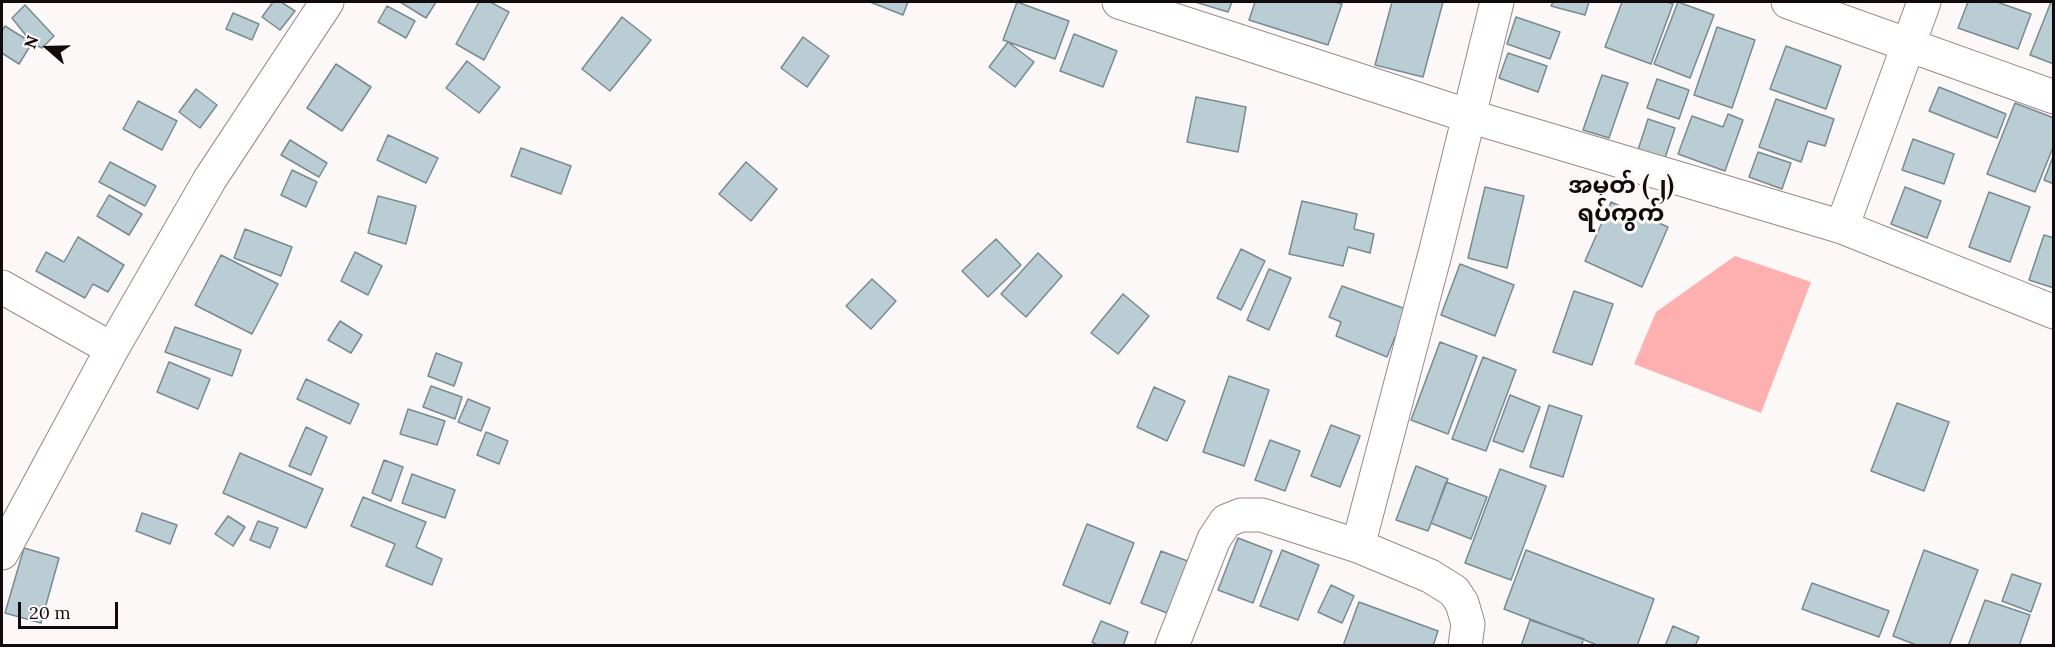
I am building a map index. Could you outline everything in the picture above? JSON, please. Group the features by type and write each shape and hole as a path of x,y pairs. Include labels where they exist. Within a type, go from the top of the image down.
{"street":[{"path":"2,553 112,349 210,179 327,2"},
{"path":"1119,2 1469,116 1842,227 2054,312"},
{"path":"1358,546 1497,2"},
{"path":"1788,2 2054,97"},
{"path":"1842,227 1924,2"},
{"path":"2,286 112,349"},
{"path":"1172,645 1214,539 1226,521 1241,515 1262,515 1358,546 1430,576 1454,591 1462,603 1468,624 1465,645"}],"shaded area":[{"path":"1735,256 1811,282 1761,413 1634,364 1656,312"}],"building":[{"path":"273,2 281,2 295,11 280,30 262,17"},
{"path":"400,2 436,2 426,18"},
{"path":"479,2 490,2 509,12 484,60 456,44"},
{"path":"870,2 908,2 903,15"},
{"path":"1017,2 1069,21 1055,59 1003,40"},
{"path":"1195,2 1232,2 1228,12"},
{"path":"1255,2 1335,2 1342,4 1328,45 1249,20"},
{"path":"1392,2 1443,2 1423,77 1375,65"},
{"path":"1553,2 1589,2 1585,15 1551,6"},
{"path":"1622,2 1673,4 1651,64 1605,47"},
{"path":"1678,2 1714,15 1690,78 1654,64"},
{"path":"1968,2 1997,2 2031,14 2018,49 1958,28"},
{"path":"2051,2 2054,2 2054,64 2030,55"},
{"path":"25,5 54,36 42,48 32,43 12,18"},
{"path":"387,6 415,21 406,38 378,22"},
{"path":"233,13 259,24 252,40 226,29"},
{"path":"622,17 651,40 610,91 582,69"},
{"path":"1516,17 1560,32 1550,59 1507,44"},
{"path":"5,26 32,43 19,64 2,53 2,31"},
{"path":"1717,27 1755,40 1732,108 1694,95"},
{"path":"1074,34 1117,51 1103,87 1060,71"},
{"path":"803,37 829,56 807,87 781,68"},
{"path":"1008,42 1034,62 1015,87 989,67"},
{"path":"1786,46 1841,66 1826,109 1770,89"},
{"path":"1508,53 1547,66 1538,92 1499,78"},
{"path":"467,61 500,87 479,113 446,88"},
{"path":"336,64 371,87 342,131 307,108"},
{"path":"1602,75 1628,83 1609,138 1583,130"},
{"path":"1657,79 1689,90 1679,119 1647,108"},
{"path":"1939,87 2006,114 1997,138 1929,111"},
{"path":"196,89 217,105 200,128 179,112"},
{"path":"1196,97 1246,107 1238,152 1187,142"},
{"path":"1776,99 1834,119 1825,146 1808,141 1801,162 1759,147"},
{"path":"138,101 177,121 162,150 123,129"},
{"path":"2015,103 2054,118 2054,145 2035,192 1987,174"},
{"path":"1728,114 1743,120 1725,171 1678,154 1692,116 1723,127"},
{"path":"1648,119 1675,128 1664,161 1637,153"},
{"path":"388,135 438,158 426,183 377,160"},
{"path":"1913,139 1954,154 1944,184 1902,170"},
{"path":"290,140 327,163 319,177 281,155"},
{"path":"521,148 571,166 561,194 511,176"},
{"path":"1758,152 1791,163 1782,189 1749,177"},
{"path":"2054,154 2054,184 2044,180"},
{"path":"110,162 156,186 145,206 99,182"},
{"path":"746,162 777,189 751,221 719,194"},
{"path":"292,170 317,182 306,207 281,195"},
{"path":"1485,187 1524,196 1507,268 1468,258"},
{"path":"1905,187 1941,201 1927,238 1891,224"},
{"path":"1989,192 2030,207 2010,262 1969,247"},
{"path":"109,195 142,214 129,235 97,216"},
{"path":"378,196 416,206 406,244 368,233"},
{"path":"1302,201 1357,214 1354,229 1374,234 1370,253 1348,247 1343,266 1289,254"},
{"path":"1611,202 1668,227 1642,287 1585,261"},
{"path":"245,229 292,247 281,276 234,258"},
{"path":"2044,235 2054,238 2054,288 2029,280"},
{"path":"78,237 124,265 108,292 93,284 85,298 36,271 46,252 64,262"},
{"path":"996,239 1021,265 988,297 962,271"},
{"path":"1241,249 1265,261 1241,310 1217,298"},
{"path":"355,252 382,266 368,295 341,281"},
{"path":"1038,253 1062,276 1026,317 1001,294"},
{"path":"221,255 278,284 252,334 195,305"},
{"path":"1460,264 1514,285 1495,336 1441,315"},
{"path":"1269,269 1291,278 1269,330 1247,320"},
{"path":"872,279 896,301 871,329 846,306"},
{"path":"1342,286 1414,312 1403,340 1395,337 1387,357 1336,336 1341,322 1329,317"},
{"path":"1574,291 1613,304 1592,365 1553,352"},
{"path":"1123,294 1149,316 1118,354 1091,333"},
{"path":"340,321 362,335 351,353 328,340"},
{"path":"175,327 241,350 232,376 165,352"},
{"path":"1440,342 1477,356 1448,434 1411,420"},
{"path":"436,353 462,363 454,386 428,376"},
{"path":"1483,357 1516,370 1486,451 1452,439"},
{"path":"169,362 210,379 198,409 157,392"},
{"path":"1229,376 1269,390 1244,466 1203,452"},
{"path":"306,379 359,404 350,424 297,399"},
{"path":"431,386 462,397 455,419 423,407"},
{"path":"1154,387 1185,401 1167,441 1137,427"},
{"path":"1510,395 1540,407 1523,452 1493,441"},
{"path":"468,399 490,408 481,431 458,422"},
{"path":"1897,403 1949,422 1924,491 1871,471"},
{"path":"1549,405 1582,416 1563,477 1530,467"},
{"path":"408,409 445,421 437,445 400,434"},
{"path":"1331,425 1360,436 1340,487 1311,476"},
{"path":"306,427 327,437 311,475 289,466"},
{"path":"486,432 508,441 499,464 477,455"},
{"path":"1270,440 1300,451 1285,491 1255,480"},
{"path":"240,453 323,489 306,528 223,493"},
{"path":"384,460 403,467 391,501 372,493"},
{"path":"1416,466 1448,479 1428,531 1396,520"},
{"path":"1500,469 1546,486 1511,580 1465,563"},
{"path":"412,474 455,490 445,518 402,503"},
{"path":"1446,482 1487,497 1471,539 1431,523"},
{"path":"363,497 426,522 416,547 442,559 432,585 386,566 395,544 351,526"},
{"path":"142,513 177,525 170,544 136,531"},
{"path":"228,516 245,527 233,546 215,534"},
{"path":"258,521 278,528 270,548 250,540"},
{"path":"1087,524 1134,543 1110,604 1063,585"},
{"path":"1238,538 1272,551 1253,603 1218,590"},
{"path":"24,548 59,558 41,623 5,613"},
{"path":"1282,550 1319,565 1298,620 1260,606"},
{"path":"1526,550 1654,599 1637,646 1600,646 1504,609"},
{"path":"1924,550 1978,570 1949,646 1919,646 1893,636"},
{"path":"1161,551 1190,562 1170,614 1141,603"},
{"path":"2012,574 2041,584 2031,612 2002,601"},
{"path":"1812,583 1889,611 1879,637 1802,609"},
{"path":"1331,585 1354,596 1342,623 1318,612"},
{"path":"1985,600 2030,615 2019,646 1968,646"},
{"path":"1359,602 1438,631 1433,646 1343,646"},
{"path":"1530,620 1584,639 1581,646 1521,646"},
{"path":"1101,621 1128,632 1123,646 1099,646 1092,642"},
{"path":"1673,626 1699,637 1695,646 1665,646"}],"district":[{"name":"အမှတ် (၂) ရပ်ကွက်","path":"1621,200"}]}
